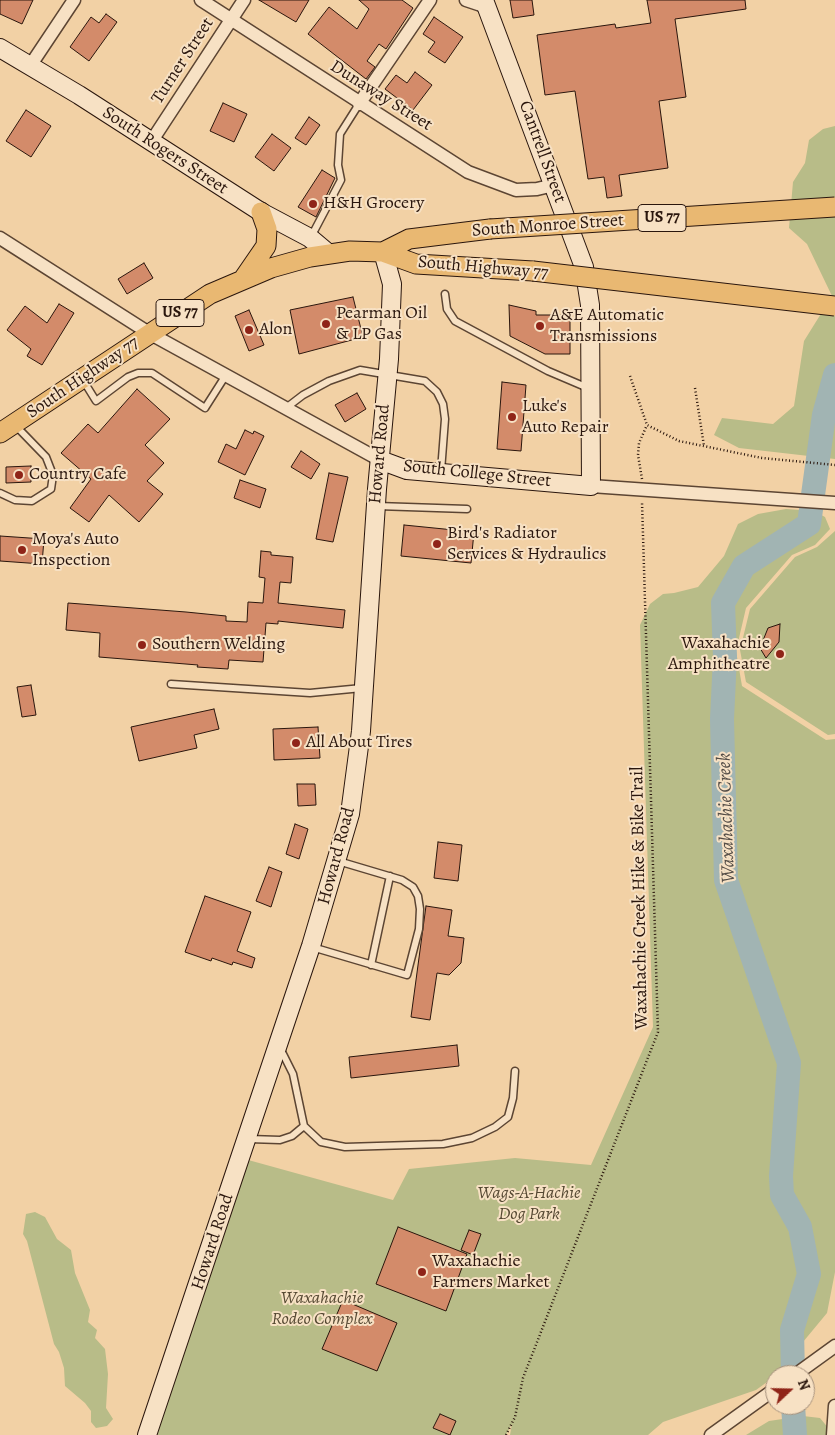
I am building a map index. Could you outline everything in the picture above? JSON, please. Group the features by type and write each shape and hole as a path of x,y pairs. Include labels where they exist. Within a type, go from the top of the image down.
{"main road":[{"name":"Cantrell Street","path":"485,3 584,267 590,305 591,486"},
{"name":"South Rogers Street","path":"0,48 260,212 310,238 329,254"},
{"name":"South Monroe Street","path":"383,252 409,239 490,229 835,207"},
{"path":"244,278 266,246 267,229 260,212"},
{"name":"South Highway 77","path":"7,428 210,294 271,268 329,254 350,251 383,252 416,264 533,271 835,306"},
{"name":"Howard Road","path":"147,1435 311,946 350,814 361,731 375,506 388,374 392,284 383,252"},
{"name":"South College Street","path":"380,460 407,470 591,486"}],"street":[{"path":"30,66 74,0"},
{"name":"Dunaway Street","path":"200,0 359,104 468,172 516,190 554,185"},
{"name":"Turner Street","path":"151,142 244,0"},
{"path":"359,104 430,0"},
{"path":"466,0 485,3"},
{"name":"South College Street","path":"0,238 149,333 380,460"},
{"name":"South College Street","path":"591,486 835,503"},
{"path":"808,1365 835,1346"},
{"path":"711,1435 765,1396"},
{"path":"833,1435 835,1406"}],"lane":[{"path":"310,238 340,180 338,165 340,134 359,104"},
{"path":"445,294 447,309 455,322 548,371 591,390"},
{"path":"286,408 329,381 360,370 425,381 437,392 443,404 445,419 441,473"},
{"path":"82,379 96,401 128,377 138,373 152,373 205,408 226,374"},
{"path":"0,493 15,500 32,501 51,489 54,475 46,457 7,428"},
{"path":"375,506 467,509"},
{"path":"171,684 310,693 364,688"},
{"path":"311,946 371,965 408,974 419,929 419,902 413,887 402,880 336,861"},
{"path":"371,965 390,876"},
{"path":"278,1045 293,1074 304,1126 321,1142 359,1148 443,1144 472,1138 495,1127 508,1117 513,1098 515,1071"},
{"path":"247,1139 280,1140 292,1136 304,1126"}],"path":[{"path":"630,376 647,425 679,441 762,458 835,465"},
{"path":"695,388 704,446"},
{"name":"Waxahachie Creek Hike & Bike Trail","path":"506,1435 515,1417 523,1378 658,1032 639,443 647,425"}],"green space":[{"path":"835,126 835,459 739,448 714,435 722,418 773,424 794,406 804,341 832,296 807,244 789,228 793,182 805,163 809,140 823,129"},
{"path":"786,509 814,511 825,517 830,529 815,545 792,555 746,608 736,651 742,686 826,740 835,739 835,1272 827,1313 784,1365 765,1365 765,1384 756,1390 663,1422 648,1435 510,1435 512,1424 506,1435 147,1435 241,1158 393,1200 409,1169 515,1158 591,1165 653,1027 640,625 650,604 663,594 698,587 724,556 738,524 758,514"},
{"path":"835,531 835,734 828,735 746,682 740,650 750,609 795,557 817,547"},
{"path":"35,1212 45,1217 57,1239 71,1250 75,1273 90,1310 88,1322 97,1330 95,1338 105,1349 108,1374 106,1408 113,1419 107,1426 96,1428 91,1422 91,1411 85,1403 65,1386 64,1368 59,1352 54,1344 27,1241 23,1234 26,1214"},
{"path":"803,1416 820,1418 834,1435 746,1435 769,1421"}],"building":[{"path":"0,0 33,0 22,24 0,14"},
{"path":"259,0 309,0 296,22"},
{"path":"359,0 402,0 413,8 386,49 379,44 367,61 375,67 366,79 308,34 329,7 357,29 369,9"},
{"path":"510,0 532,0 534,15 513,18"},
{"path":"647,0 745,0 746,9 675,19 686,97 659,101 668,168 619,175 622,196 607,198 604,177 588,179 575,91 545,95 537,35 615,24 616,28 651,23"},
{"path":"106,14 117,22 89,61 70,47 91,17 99,23"},
{"path":"434,17 463,37 445,63 428,52 435,42 423,34"},
{"path":"415,72 432,85 413,110 385,89 396,75 407,83"},
{"path":"223,103 247,114 234,142 210,131"},
{"path":"26,110 51,126 31,157 6,141"},
{"path":"309,117 320,125 306,145 295,138"},
{"path":"272,134 291,148 274,171 255,157"},
{"path":"322,170 335,178 316,217 298,207"},
{"path":"144,263 153,278 127,294 118,279"},
{"name":"Pearman Oil & LP Gas","path":"353,297 363,337 299,354 290,310"},
{"path":"59,304 74,313 42,365 27,356 31,349 7,330 25,306 47,323"},
{"name":"A&E Automatic Transmissions","path":"509,305 536,311 536,315 570,315 570,354 545,354 510,336"},
{"name":"Alon","path":"249,310 264,345 249,351 235,316"},
{"name":"Luke's Auto Repair","path":"502,382 526,385 521,451 497,449"},
{"path":"137,389 170,419 145,445 164,463 147,481 163,494 139,522 109,495 89,522 70,508 91,479 61,453 88,424 98,433"},
{"path":"357,393 366,409 345,422 335,405"},
{"path":"245,430 253,434 254,431 264,436 245,475 218,462 226,444 236,449"},
{"path":"301,451 320,464 311,479 291,467"},
{"name":"Country Cafe","path":"31,466 31,482 6,483 6,467"},
{"path":"329,473 348,477 333,542 316,539"},
{"path":"240,480 266,489 260,508 234,498"},
{"name":"Bird's Radiator Services & Hydraulics","path":"404,525 474,532 471,563 401,556"},
{"name":"Moya's Auto Inspection","path":"0,536 44,539 42,564 0,561"},
{"path":"261,551 271,552 271,555 293,557 291,583 280,582 278,603 345,610 343,628 278,621 278,624 266,623 263,662 229,660 228,669 99,657 100,633 66,630 68,603 226,616 226,621 247,622 248,602 263,603 265,578 259,577"},
{"path":"780,624 779,642 766,658 760,648 768,628"},
{"path":"31,685 36,715 22,717 17,687"},
{"path":"214,709 219,729 194,735 197,748 139,761 131,727"},
{"name":"All About Tires","path":"318,727 320,758 274,760 273,729"},
{"path":"297,784 315,784 316,805 298,806"},
{"path":"295,824 308,829 299,859 286,854"},
{"path":"438,842 462,845 458,881 434,878"},
{"path":"269,867 282,872 271,907 256,901"},
{"path":"205,896 251,912 237,951 255,958 252,968 233,962 232,965 212,958 211,961 185,952"},
{"path":"426,906 452,910 448,936 464,938 461,963 449,975 437,973 430,1020 411,1017"},
{"path":"457,1045 459,1066 351,1078 349,1057"},
{"path":"398,1227 467,1254 446,1311 376,1284"},
{"path":"469,1230 481,1234 473,1255 461,1250"},
{"path":"343,1300 397,1323 377,1371 322,1349"},
{"path":"440,1414 456,1421 450,1435 433,1428"}],"waterway":[{"name":"Waxahachie Creek","path":"793,1365 792,1330 809,1274 800,1227 782,1195 781,1176 789,1063 726,880 722,719 725,657 723,603 744,566 809,524 824,415 835,375"},
{"name":"Waxahachie Creek","path":"794,1415 795,1435"}],"place":[{"name":"H&H Grocery","path":"313,204"},
{"name":"Pearman Oil & LP Gas","path":"326,324"},
{"name":"A&E Automatic Transmissions","path":"540,326"},
{"name":"Alon","path":"249,330"},
{"name":"Luke's Auto Repair","path":"512,417"},
{"name":"Country Cafe","path":"19,475"},
{"name":"Bird's Radiator Services & Hydraulics","path":"437,544"},
{"name":"Moya's Auto Inspection","path":"22,550"},
{"name":"Southern Welding","path":"142,645"},
{"name":"Waxahachie Amphitheatre","path":"780,654"},
{"name":"All About Tires","path":"296,743"},
{"name":"Waxahachie Farmers Market","path":"422,1272"}],"park label":[{"name":"Wags-A-Hachie Dog Park","path":"529,1204"},
{"name":"Waxahachie Rodeo Complex","path":"322,1309"}]}
